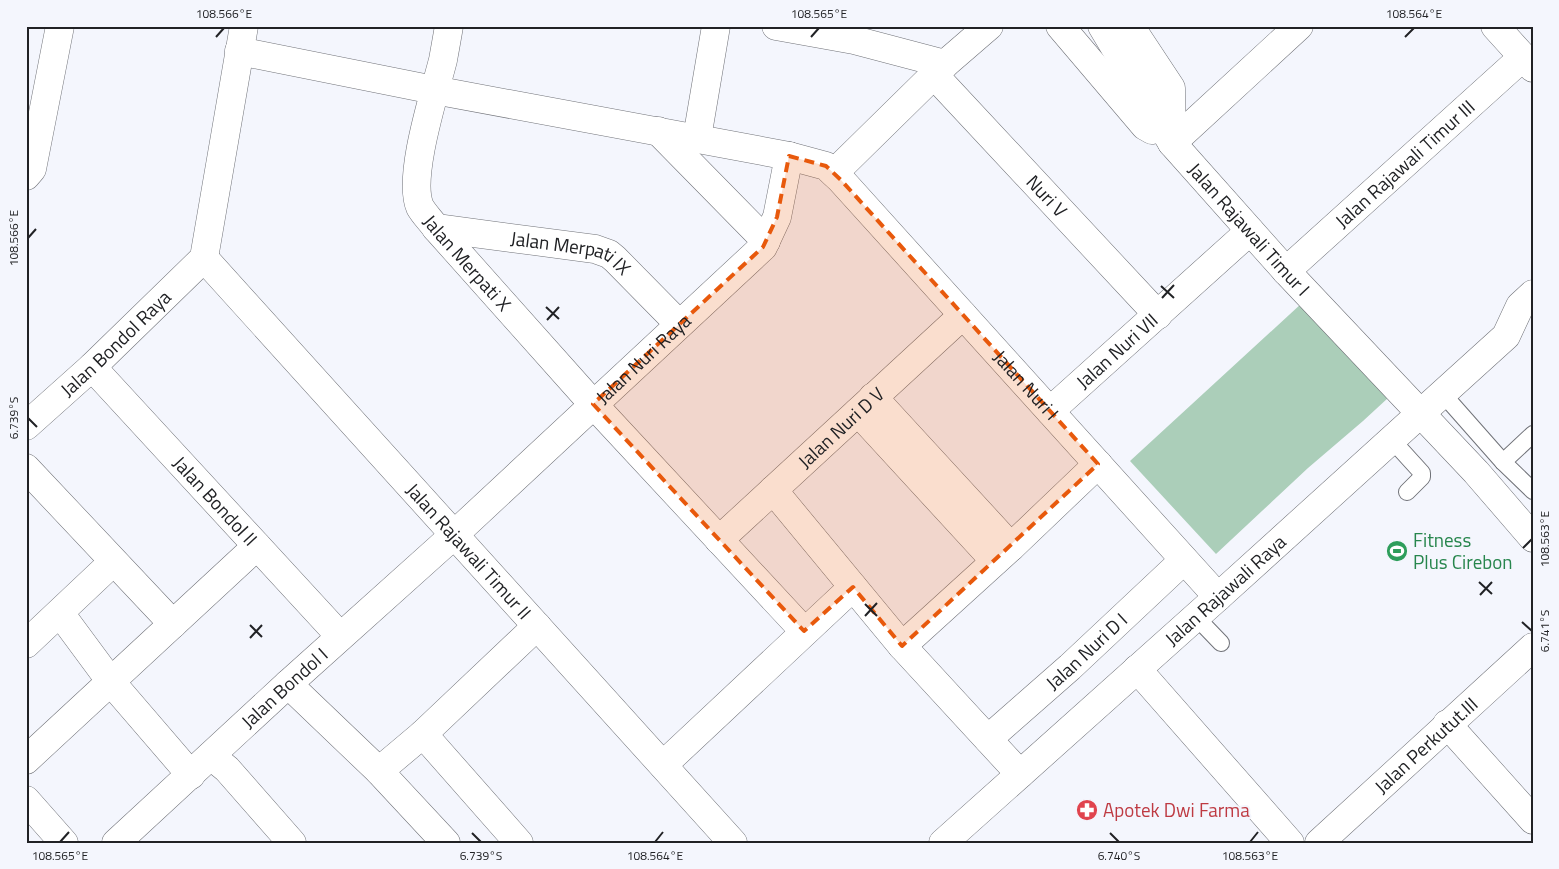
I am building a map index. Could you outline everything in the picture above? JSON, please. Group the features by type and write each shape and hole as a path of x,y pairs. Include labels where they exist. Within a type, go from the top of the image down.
{"main road":[{"path":"26,176 32,170 60,26"},
{"name":"Jalan Merpati X","path":"449,26 443,60 434,90 420,154 417,190 420,206 436,228 594,404 804,631"},
{"path":"697,138 716,26"},
{"path":"776,26 855,33 940,70"},
{"path":"204,258 242,38 434,90 789,156 826,166 834,173 940,70 989,26"},
{"path":"1060,26 1145,126 1172,143"},
{"name":"Jalan Rajawali Timur I","path":"1102,26 1172,143 1286,271 1476,472 1533,538"},
{"path":"1130,26 1171,88 1172,143"},
{"path":"1172,143 1299,26"},
{"path":"1496,26 1530,67"},
{"name":"Jalan Rajawali Timur III","path":"1286,271 1530,67"},
{"name":"Nuri V","path":"940,70 1158,315"},
{"path":"658,132 766,241"},
{"name":"Jalan Nuri Raya","path":"454,534 763,247 777,217 789,156"},
{"name":"Jalan Nuri I","path":"834,173 1218,597"},
{"name":"Jalan Merpati IX","path":"436,228 603,251 615,259 679,324"},
{"name":"Jalan Nuri VII","path":"1050,411 1250,231"},
{"name":"Jalan Bondol Raya","path":"26,426 92,367 204,258"},
{"name":"Jalan Rajawali Timur II","path":"204,258 733,843"},
{"name":"Jalan Rajawali Raya","path":"943,843 1506,336 1520,306 1533,294"},
{"name":"Jalan Nuri D V","path":"719,540 963,315"},
{"name":"Jalan Rajawali Raya","path":"1506,336 1533,328"},
{"name":"Jalan Bondol II","path":"92,367 340,636"},
{"path":"865,404 1003,554"},
{"path":"902,646 1098,464"},
{"path":"26,468 172,624"},
{"path":"773,490 902,646 1020,774"},
{"name":"Jalan Bondol I","path":"116,843 340,636 454,534"},
{"path":"26,760 257,546"},
{"name":"Jalan Nuri D I","path":"988,739 1070,668 1184,560"},
{"path":"26,644 113,562"},
{"path":"663,765 853,587"},
{"path":"60,613 111,682 191,775"},
{"path":"379,771 423,734 537,626"},
{"name":"Jalan Perkutut.III","path":"1318,843 1533,647"},
{"path":"1137,670 1290,843"},
{"path":"288,684 379,771 446,843"},
{"path":"1448,724 1533,820"},
{"path":"423,734 519,843"},
{"path":"211,756 227,769 292,843"},
{"path":"26,800 64,843"}],"lane":[{"path":"1443,394 1503,462 1533,491"},
{"path":"1503,462 1533,434"},
{"path":"1392,440 1422,473 1420,479 1406,492"},
{"path":"1196,617 1221,643"}],"highlighted area":[{"path":"789,156 826,166 841,180 1098,464 902,646 853,587 804,631 593,404 763,247 777,217"}],"green space":[{"path":"1302,303 1388,398 1308,468 1216,554 1130,461"}],"place":[{"name":"Fitness Plus Cirebon","path":"1397,551"},
{"name":"Apotek Dwi Farma","path":"1087,810"}]}
